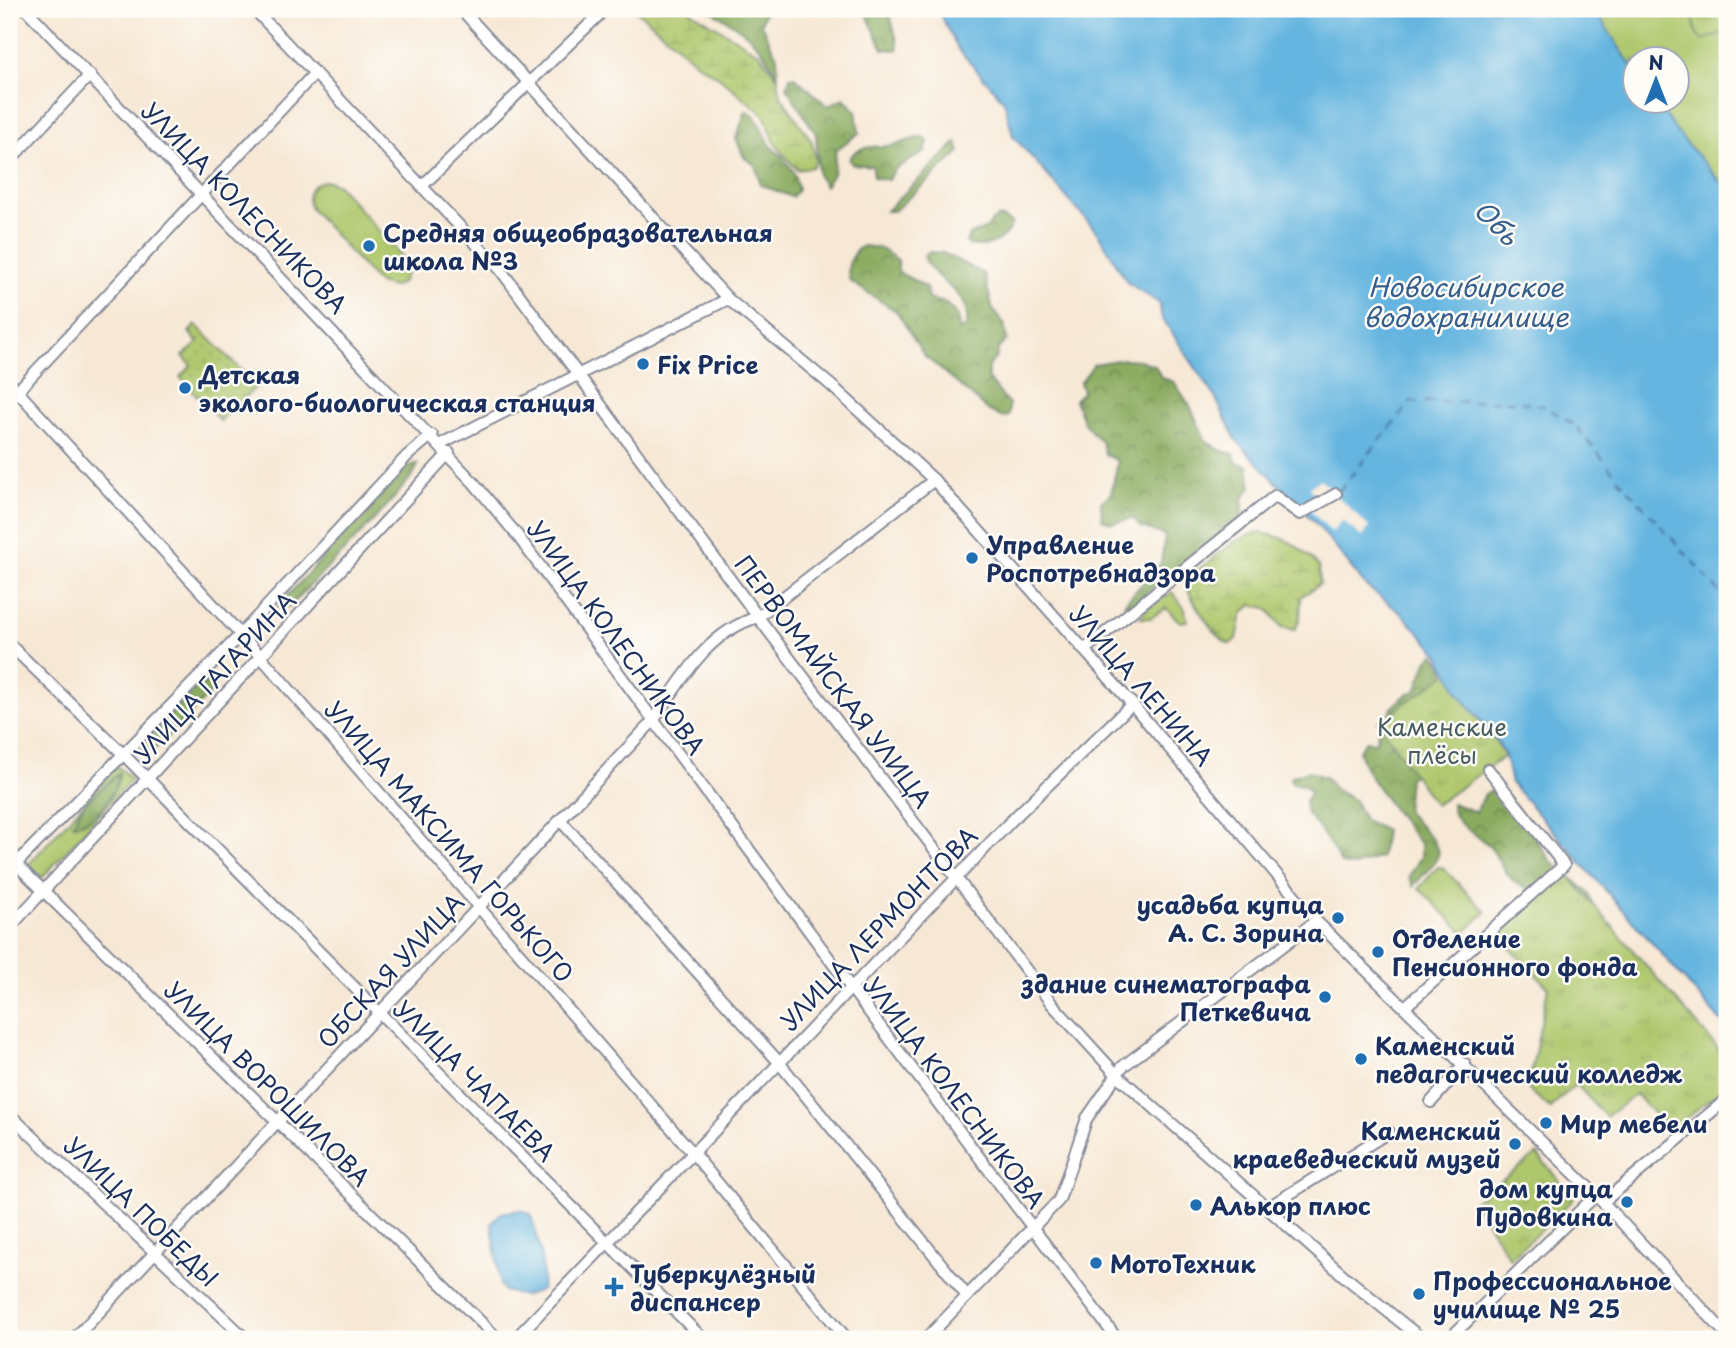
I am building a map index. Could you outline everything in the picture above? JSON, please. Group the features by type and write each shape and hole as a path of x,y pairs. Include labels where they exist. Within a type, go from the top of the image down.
{"street":[{"name":"УЛИЦА КОЛЕСНИКОВА","path":"26,9 449,453 517,535 851,988 1117,1339"},
{"name":"ПЕРВОМАЙСКАЯ УЛИЦА","path":"254,9 500,269 758,617 1052,1004 1115,1074 1267,1208 1422,1339"},
{"name":"УЛИЦА ЛЕНИНА","path":"461,9 528,85 728,299 833,387 933,480 1132,704 1316,921 1465,1064 1599,1199 1727,1335"},
{"path":"422,186 598,16"},
{"path":"9,400 315,73"},
{"path":"9,161 90,75"},
{"path":"440,444 728,299"},
{"name":"УЛИЦА МАКСИМА ГОРЬКОГО","path":"9,382 262,658 692,1152 847,1339"},
{"name":"УЛИЦА ГАГАРИНА","path":"11,864 241,635 407,456 432,435"},
{"name":"УЛИЦА ГАГАРИНА","path":"9,928 262,658 449,453"},
{"name":"ОБСКАЯ УЛИЦА","path":"74,1339 653,721 710,643 727,629 758,617 933,480"},
{"path":"1084,650 1275,496 1300,514 1336,494"},
{"name":"УЛИЦА ЧАПАЕВА","path":"9,644 148,779 703,1339"},
{"name":"УЛИЦА ЛЕРМОНТОВА","path":"515,1339 778,1062 1132,704"},
{"path":"1406,1006 1564,865 1489,769"},
{"path":"561,820 778,1062 967,1296"},
{"name":"УЛИЦА ВОРОШИЛОВА","path":"11,864 44,891 498,1339"},
{"path":"926,1339 1059,1199 1087,1118 1115,1074 1316,921"},
{"path":"1431,1102 1465,1064"},
{"path":"1449,1339 1599,1199 1727,1098"},
{"name":"УЛИЦА ПОБЕДЫ","path":"9,1114 246,1339"},
{"path":"1267,1208 1389,1132"}],"green space":[{"path":"635,9 687,9 759,53 778,78 781,96 811,140 816,160 812,167 797,170 776,145 764,115 720,78 699,65"},
{"path":"708,9 765,9 761,24 777,57 778,78 764,54 749,37"},
{"path":"864,9 889,9 898,50 883,49"},
{"path":"1594,9 1727,9 1727,189 1666,116 1690,116 1690,46 1620,46 1620,49"},
{"path":"1691,9 1727,9 1727,33 1702,40 1697,35"},
{"path":"790,77 795,77 828,106 844,98 856,111 859,133 836,150 833,174 825,186 818,176 816,134 787,88"},
{"path":"746,111 754,115 772,148 782,156 794,173 798,190 792,197 761,185 755,165 744,157 736,138"},
{"path":"924,137 928,142 925,152 895,169 888,180 873,177 873,166 852,164 849,160 863,148 895,145"},
{"path":"957,142 960,152 894,211 886,211"},
{"path":"328,181 338,185 405,260 408,269 402,283 393,287 378,283 311,209 308,198 310,189 317,183"},
{"path":"1000,217 1012,223 1000,239 982,246 969,245 966,242 969,235 987,228 992,221"},
{"path":"863,246 879,248 898,260 898,272 926,287 928,299 945,303 957,315 960,331 966,326 964,304 929,267 924,257 929,252 943,253 984,274 993,310 1004,323 1007,340 988,366 988,379 1009,404 1009,416 1001,417 989,411 924,355 897,312 850,281 850,261 855,252"},
{"path":"196,325 257,386 220,421 180,377 191,366 183,356 198,343 189,332"},
{"path":"1124,359 1140,360 1155,366 1161,377 1174,382 1190,406 1206,441 1222,451 1234,454 1236,462 1248,466 1251,487 1243,499 1243,513 1238,520 1220,533 1196,558 1179,566 1132,605 1124,604 1161,563 1165,535 1141,527 1133,518 1112,523 1102,519 1101,502 1111,494 1118,461 1105,454 1102,443 1084,423 1075,400 1083,391 1080,383 1094,364"},
{"path":"418,464 399,492 360,534 290,606 276,608 406,468"},
{"path":"1255,533 1283,538 1306,553 1319,567 1320,584 1301,597 1300,618 1295,630 1282,627 1267,608 1252,605 1242,614 1237,639 1230,644 1217,634 1203,616 1185,580 1234,542"},
{"path":"1172,592 1185,609 1187,621 1180,622 1166,608 1151,618 1140,618 1146,609"},
{"path":"1434,654 1444,667 1446,679 1396,729 1390,745 1398,747 1415,774 1409,778 1406,811 1433,840 1439,853 1434,864 1413,886 1409,876 1421,857 1421,845 1376,785 1359,750 1366,741 1376,742 1379,727 1392,717 1391,709 1407,694 1416,691 1428,659"},
{"name":"Каменские плёсы","path":"1449,673 1461,695 1505,756 1435,805 1378,722"},
{"path":"215,678 212,692 149,755 143,757 139,752 143,746 177,707 206,681"},
{"path":"117,766 132,779 42,878 28,865"},
{"path":"1308,771 1327,778 1334,789 1354,800 1365,821 1385,830 1381,857 1354,866 1341,864 1306,813 1305,801 1310,794 1307,787 1291,782 1290,777"},
{"path":"119,773 115,789 104,806 89,819 73,824 83,805"},
{"path":"1492,790 1515,806 1551,861 1589,893 1597,914 1525,912 1529,890 1511,879 1488,845 1462,824 1453,811 1452,803 1476,812 1485,794"},
{"path":"1438,867 1442,867 1486,912 1464,933 1419,888"},
{"path":"1567,874 1727,1059 1727,1086 1670,1131 1636,1094 1606,1117 1576,1084 1550,1108 1528,1089 1548,987 1496,934"},
{"path":"1537,1154 1574,1199 1510,1259 1474,1201"}],"water":[{"name":"Новосибирское водохранилище","path":"937,9 1594,9 1620,49 1620,116 1666,116 1727,189 1727,1028 1511,783 1505,756 1496,739 1460,695 1439,654 1402,614 1366,586 1319,527 1236,440 1214,395 1162,318 1159,303 1127,282 1098,233 1013,136 1004,101 959,50"},
{"path":"520,1210 531,1214 543,1273 541,1290 524,1296 504,1291 500,1285 492,1223 501,1213"}],"pier":[{"path":"1320,479 1369,527 1362,537 1342,520 1332,532 1311,511 1319,499 1309,488"}],"ferry route":[{"path":"1339,491 1411,402 1516,401 1544,406 1575,425 1618,478 1727,600"}],"place":[{"name":"Средняя общеобразовательная школа №3","path":"369,246"},
{"name":"Fix Price","path":"643,364"},
{"name":"Детская эколого-биологическая станция","path":"185,388"},
{"name":"Управление Роспотребнадзора","path":"972,558"},
{"name":"усадьба купца А. С. Зорина","path":"1338,918"},
{"name":"Отделение Пенсионного фонда","path":"1378,952"},
{"name":"здание синематографа Петкевича","path":"1325,997"},
{"name":"Каменский педагогический колледж","path":"1361,1059"},
{"name":"Мир мебели","path":"1546,1123"},
{"name":"Каменский краеведческий музей","path":"1515,1144"},
{"name":"дом купца Пудовкина","path":"1627,1202"},
{"name":"Алькор плюс","path":"1196,1205"},
{"name":"МотоТехник","path":"1096,1263"},
{"name":"Туберкулёзный диспансер","path":"614,1287"},
{"name":"Профессиональное училище № 25","path":"1419,1294"}],"water label":[{"name":"Обь","path":"1497,222"}]}
